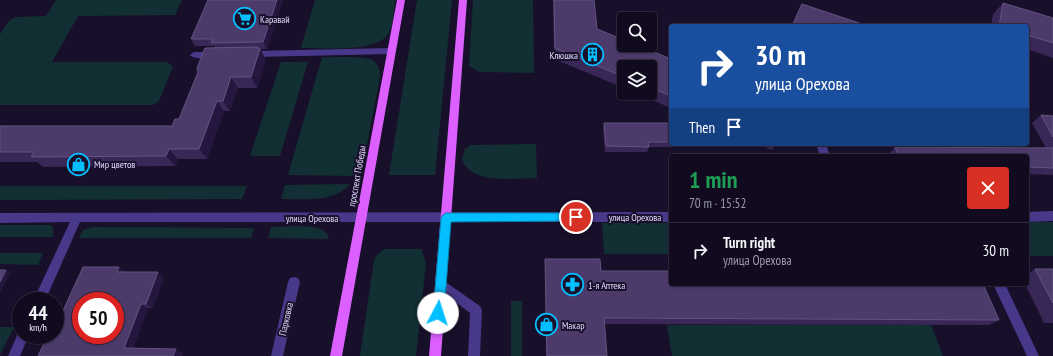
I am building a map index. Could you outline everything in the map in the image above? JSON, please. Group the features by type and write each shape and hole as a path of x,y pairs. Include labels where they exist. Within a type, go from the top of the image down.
{"main road":[{"name":"проспект Победы","path":"336,356 401,0"},
{"path":"435,356 463,0"}],"street":[{"path":"240,54 392,51"},
{"path":"194,55 224,54"},
{"path":"1029,216 1053,216"},
{"name":"улица Орехова","path":"0,218 669,217"},
{"path":"43,292 77,218"},
{"name":"Парковка","path":"277,356 294,282"},
{"path":"441,284 476,310 474,356"},
{"path":"1000,286 1033,356"},
{"path":"14,356 19,344"}],"green space":[{"path":"56,0 182,0 175,15 78,16 52,62 166,62 173,66 159,101 153,105 0,105 0,34 10,20 16,17 46,16"},
{"path":"315,0 395,0 390,30 382,40 361,47 335,49 301,48"},
{"path":"417,0 452,0 435,175 389,175"},
{"path":"473,0 533,0 534,73 479,72 469,66"},
{"path":"322,57 356,57 369,59 377,64 379,70 380,76 361,176 288,175"},
{"path":"281,62 308,62 280,156 250,156"},
{"path":"536,144 537,178 506,179 483,176 474,173 467,167 462,159 465,149 471,145"},
{"path":"350,184 336,194 318,199 281,199 285,185"},
{"path":"0,186 247,186 242,199 0,200"},
{"path":"1029,222 1053,222 1053,256 1029,256"},
{"path":"602,223 669,223 669,254 604,254"},
{"path":"0,225 50,225 53,227 53,237 0,237"},
{"path":"301,226 322,229 328,235 329,239 268,238 271,227"},
{"path":"93,227 254,228 251,238 79,238 83,230"},
{"path":"384,249 421,249 426,263 416,356 360,356 374,260"},
{"path":"0,253 43,253 38,265 0,264"},
{"path":"511,301 522,301 522,356 511,356"},
{"path":"667,325 931,325 943,356 672,356"},
{"path":"0,327 12,327 12,331 0,355"}],"building":[{"path":"208,0 277,0 263,42 211,43 213,39 191,39"},
{"name":"Клюшка","path":"554,0 594,0 597,29 617,37 617,52 654,52 669,58 669,95 657,90 657,60 617,60 617,74 555,48"},
{"path":"1003,3 1053,18 1053,43 1029,36 1029,24 999,24"},
{"path":"802,4 862,24 793,24"},
{"path":"258,47 258,49 260,49 251,77 231,77 223,101 217,101 199,149 169,149 166,156 31,157 34,152 0,152 0,126 172,126 175,119 179,119 198,72 197,68 205,48"},
{"path":"1041,115 1053,116 1053,137"},
{"path":"604,123 669,123 669,142 648,142 649,147 606,146"},
{"path":"895,147 1053,148 1053,168 1029,167 1029,154 898,154"},
{"path":"545,259 600,259 601,271 669,271 669,286 984,286 999,320 604,318 607,356 547,356"},
{"path":"83,267 119,267 117,272 158,272 146,304 141,304 124,348 176,349 173,356 38,356 44,344 64,344 64,309"},
{"path":"1035,269 1053,269 1053,303"},
{"path":"0,270 6,270 0,282"}],"place":[{"name":"Каравай","path":"245,19"},
{"name":"Клюшка","path":"593,55"},
{"name":"Мир цветов","path":"78,164"},
{"name":"1-я Аптека","path":"572,285"},
{"name":"Макар","path":"546,325"}],"route":[{"path":"438,313 446,218 576,217"}]}
